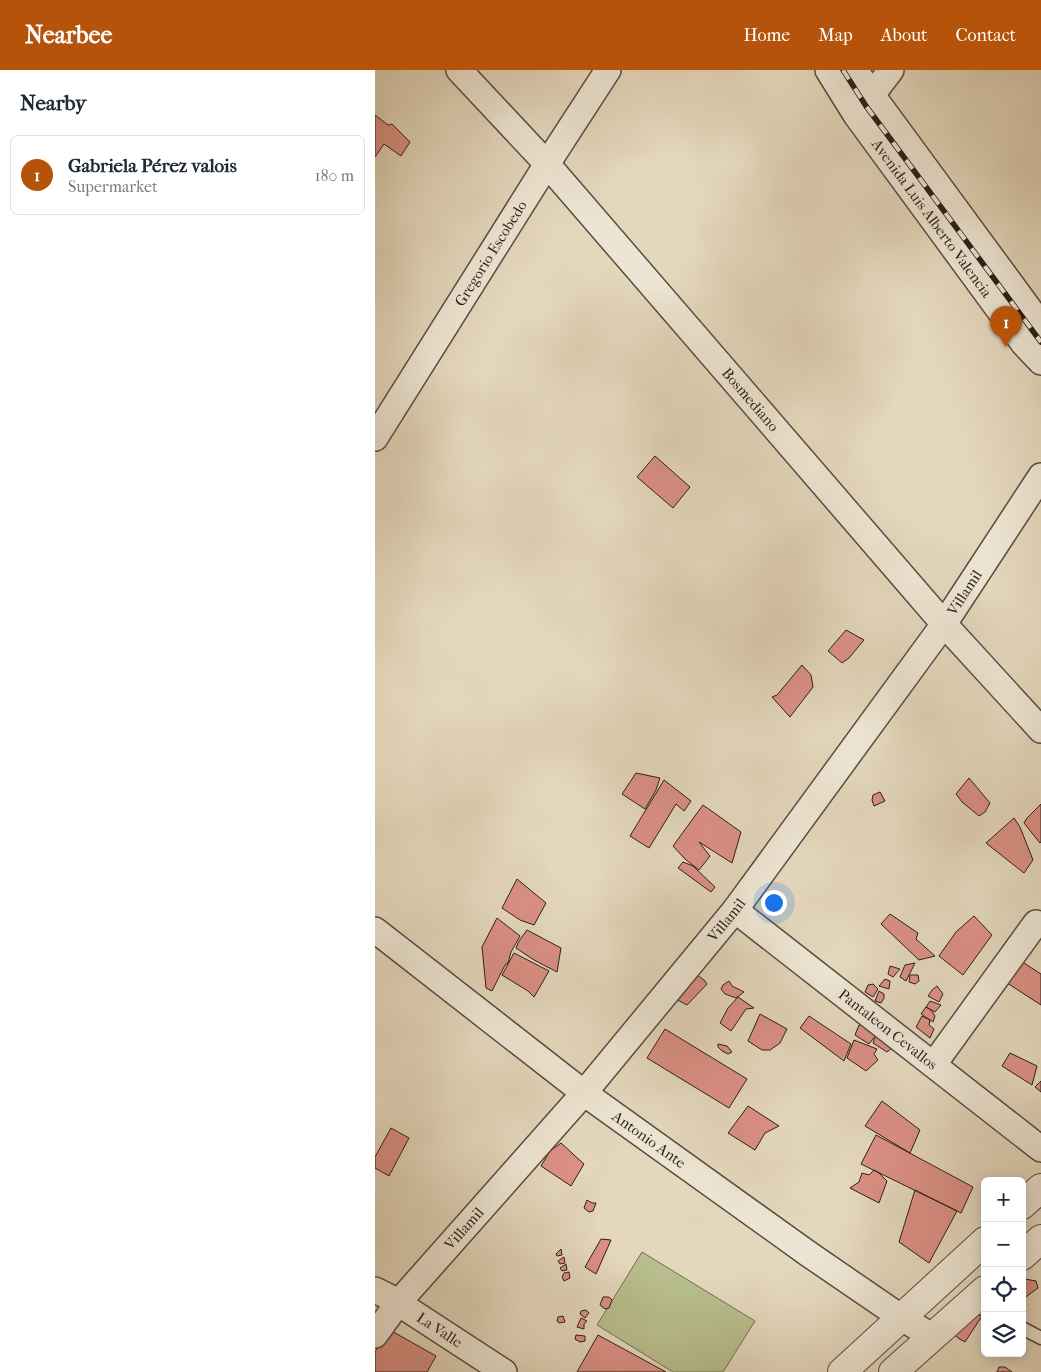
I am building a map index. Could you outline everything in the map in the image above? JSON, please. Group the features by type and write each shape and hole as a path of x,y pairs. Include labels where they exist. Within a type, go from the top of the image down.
{"street":[{"name":"Bosmediano","path":"459,70 547,164 944,624 1041,730"},
{"name":"Gregorio Escobedo","path":"378,425 608,70"},
{"name":"Avenida Luis Alberto Valencia","path":"828,70 856,115 1024,344 1041,362"},
{"name":"Avenida Luis Alberto Valencia","path":"855,70 1041,324"},
{"path":"856,115 866,106 871,94 891,70"},
{"name":"Villamil","path":"375,1335 398,1303 584,1093 735,910 944,624 1041,476"},
{"name":"Pantaleon Cevallos","path":"735,910 1041,1149"},
{"path":"934,1064 1036,923"},
{"name":"Antonio Ante","path":"375,930 584,1093 902,1318 933,1337"},
{"path":"1026,1201 1041,1188"},
{"path":"1026,1252 1041,1239"},
{"path":"842,1372 981,1245"},
{"name":"La Valle","path":"375,1290 504,1372"},
{"path":"893,1372 981,1299"}],"lane":[{"path":"1026,1330 1041,1338"}],"green space":[{"path":"642,1252 755,1321 723,1372 673,1372 597,1325"}],"building":[{"path":"375,115 388,125 392,124 410,142 401,156 384,144 375,157"},
{"path":"655,456 690,487 673,508 637,477"},
{"path":"846,630 864,640 849,658 842,663 828,651"},
{"path":"802,665 811,675 813,687 790,717 772,697 777,695"},
{"path":"636,773 660,778 656,790 645,809 622,794"},
{"path":"969,778 990,803 985,812 979,816 962,802 956,794"},
{"path":"664,780 691,801 684,811 676,804 649,848 630,836"},
{"path":"880,792 885,801 874,806 873,795"},
{"path":"1041,804 1041,842 1040,843 1024,823"},
{"path":"703,805 741,832 732,863 699,842 710,856 699,870 673,846"},
{"path":"1014,818 1020,827 1033,860 1024,873 986,843"},
{"path":"683,862 693,866 715,887 711,892 678,868"},
{"path":"517,879 546,903 534,925 520,920 502,908"},
{"path":"890,914 918,933 916,939 935,956 919,960 881,924"},
{"path":"974,916 992,935 963,975 939,956 956,932"},
{"path":"497,918 520,936 511,952 508,963 505,965 492,991 486,988 482,947"},
{"path":"527,930 561,948 557,972 516,948"},
{"path":"514,953 549,971 534,997 528,991 502,975"},
{"path":"1013,956 1041,974 1041,1005 1001,979"},
{"path":"915,963 906,981 900,977 905,965"},
{"path":"890,966 900,969 893,977 888,974"},
{"path":"689,969 707,984 687,1005 670,996"},
{"path":"910,975 918,975 919,981 915,984 909,982"},
{"path":"885,979 890,981 889,989 879,986"},
{"path":"729,981 732,986 744,992 736,998 725,994 721,989"},
{"path":"873,984 878,989 873,997 865,992 868,985"},
{"path":"937,986 943,994 939,1002 928,996"},
{"path":"879,991 884,994 881,1003 875,1001"},
{"path":"738,997 754,1008 746,1009 731,1031 720,1023 728,1008"},
{"path":"930,1001 941,1005 935,1012 926,1007"},
{"path":"926,1007 935,1016 933,1022 921,1014"},
{"path":"760,1014 787,1029 780,1043 770,1050 762,1050 748,1041"},
{"path":"809,1016 851,1044 844,1061 800,1028"},
{"path":"922,1016 930,1020 929,1025 934,1029 930,1038 916,1027"},
{"path":"869,1024 876,1035 869,1044 855,1035 859,1025"},
{"path":"665,1029 747,1079 729,1108 647,1058"},
{"path":"877,1032 892,1048 887,1052 873,1043"},
{"path":"854,1040 877,1049 874,1054 878,1060 866,1071 847,1058"},
{"path":"718,1044 727,1046 732,1052 728,1054 722,1051"},
{"path":"1010,1053 1037,1066 1032,1085 1002,1066"},
{"path":"1041,1081 1041,1092 1035,1087"},
{"path":"882,1101 920,1130 910,1153 865,1126"},
{"path":"748,1106 779,1126 765,1133 755,1150 728,1133"},
{"path":"391,1128 409,1138 389,1176 375,1168 375,1157"},
{"path":"876,1135 973,1187 961,1213 861,1164"},
{"path":"561,1143 584,1164 571,1186 541,1166 550,1151"},
{"path":"874,1170 887,1181 879,1203 850,1188 859,1182 862,1173 869,1175"},
{"path":"915,1190 957,1211 929,1263 899,1242"},
{"path":"587,1200 596,1203 593,1211 589,1212 584,1208"},
{"path":"601,1239 611,1240 596,1274 585,1267"},
{"path":"561,1249 562,1255 557,1256 556,1254"},
{"path":"564,1257 565,1263 560,1264 558,1261"},
{"path":"566,1264 567,1270 562,1271 560,1268"},
{"path":"569,1272 570,1278 564,1281 562,1277 564,1273"},
{"path":"1026,1279 1036,1281 1038,1288 1026,1297"},
{"path":"603,1297 609,1297 612,1300 609,1308 605,1309 600,1305"},
{"path":"586,1310 589,1313 585,1318 580,1314 581,1311"},
{"path":"973,1313 981,1316 965,1342 953,1333"},
{"path":"563,1316 565,1322 559,1323 557,1321 558,1317"},
{"path":"581,1318 587,1321 584,1324 584,1329 577,1327"},
{"path":"388,1329 436,1356 427,1372 375,1372 375,1352"},
{"path":"576,1335 585,1336 585,1341 580,1342 575,1339"},
{"path":"598,1335 666,1372 577,1372"},
{"path":"999,1367 1005,1367 1012,1372 997,1372"}],"railway":[{"path":"843,70 866,106 1041,342"}],"place":[{"name":"Gabriela Pérez valois","path":"1006,347"}]}
